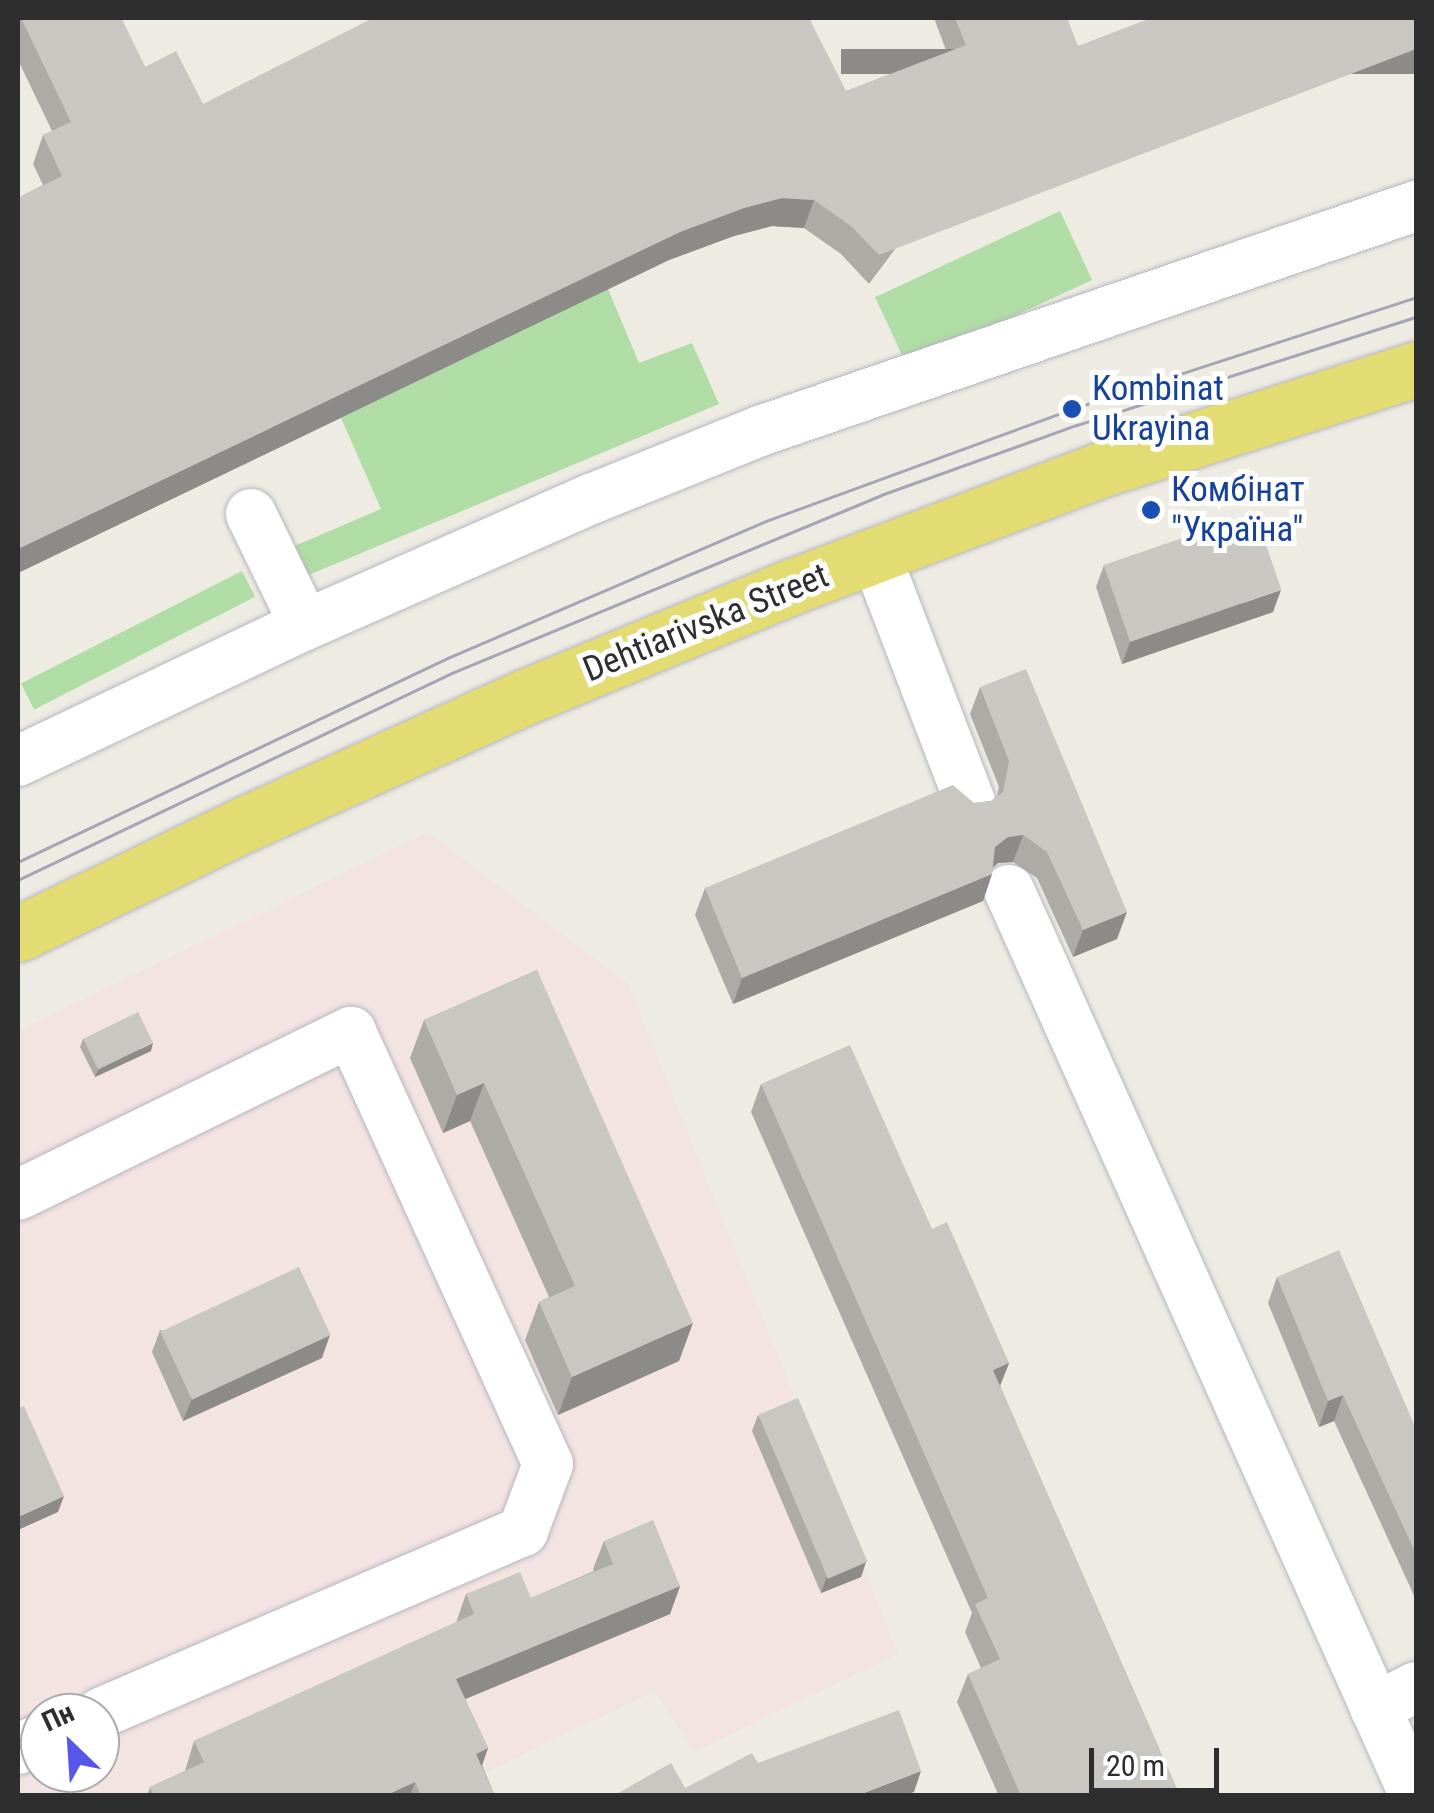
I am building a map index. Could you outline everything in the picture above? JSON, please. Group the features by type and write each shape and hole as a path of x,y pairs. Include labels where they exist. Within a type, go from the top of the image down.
{"main road":[{"name":"Dehtiarivska Street","path":"18,934 245,824 525,697 875,554 1106,468 1416,369"}],"lane":[{"path":"18,761 306,625 592,499 760,432 1416,206"},
{"path":"251,514 306,625"},
{"path":"875,554 970,801"},
{"path":"1010,890 1396,1698 1415,1796"},
{"path":"18,1195 351,1032 548,1464 523,1531 120,1705"}],"shaded area":[{"path":"428,832 628,984 898,1654 694,1752 655,1691 478,1776 485,1795 18,1796 18,1031"}],"green space":[{"path":"1060,211 1092,280 907,366 875,297"},
{"path":"608,289 639,363 692,343 719,404 299,579 285,550 381,509 341,418"},
{"path":"242,571 255,597 34,709 21,684"}],"building":[{"path":"21,18 121,18 145,67 176,51 203,104 373,18 809,18 846,91 966,45 955,18 1067,18 1078,46 1151,18 1416,18 1416,49 879,255 851,226 814,200 782,198 744,208 680,232 18,549 18,198 62,176 43,135 71,122"},
{"path":"1255,513 1281,590 1130,642 1104,565"},
{"path":"1026,669 1127,912 1083,930 1047,852 1023,835 1008,837 995,847 992,874 742,978 705,888 953,785 974,803 991,801 1003,792 1009,761 980,687"},
{"path":"537,970 693,1323 572,1377 539,1302 575,1286 484,1083 457,1095 424,1020"},
{"path":"138,1012 153,1043 98,1069 83,1039"},
{"path":"850,1045 932,1229 947,1222 1009,1363 993,1370 1180,1796 1021,1796 968,1674 1000,1659 975,1604 988,1598 761,1084"},
{"path":"1339,1250 1416,1429 1416,1554 1343,1395 1328,1401 1277,1277"},
{"path":"299,1267 331,1335 192,1400 160,1332"},
{"path":"798,1398 868,1562 828,1579 758,1415"},
{"path":"24,1406 64,1496 18,1517 18,1408"},
{"path":"653,1520 680,1586 456,1679 488,1748 476,1754 495,1796 421,1796 415,1782 385,1796 154,1796 150,1787 204,1762 194,1741 474,1614 466,1594 520,1572 531,1598 613,1564 604,1541"},
{"path":"899,1710 921,1771 856,1796 613,1796 671,1763 685,1788 752,1753 758,1763"}],"tram line":[{"path":"18,862 448,658 766,521 1072,409 1416,297"},
{"path":"18,880 452,673 881,495 1077,425 1416,317"}],"place":[{"name":"Kombinat Ukrayina","path":"1072,409"},
{"name":"Комбінат \"Україна\"","path":"1151,510"}]}
